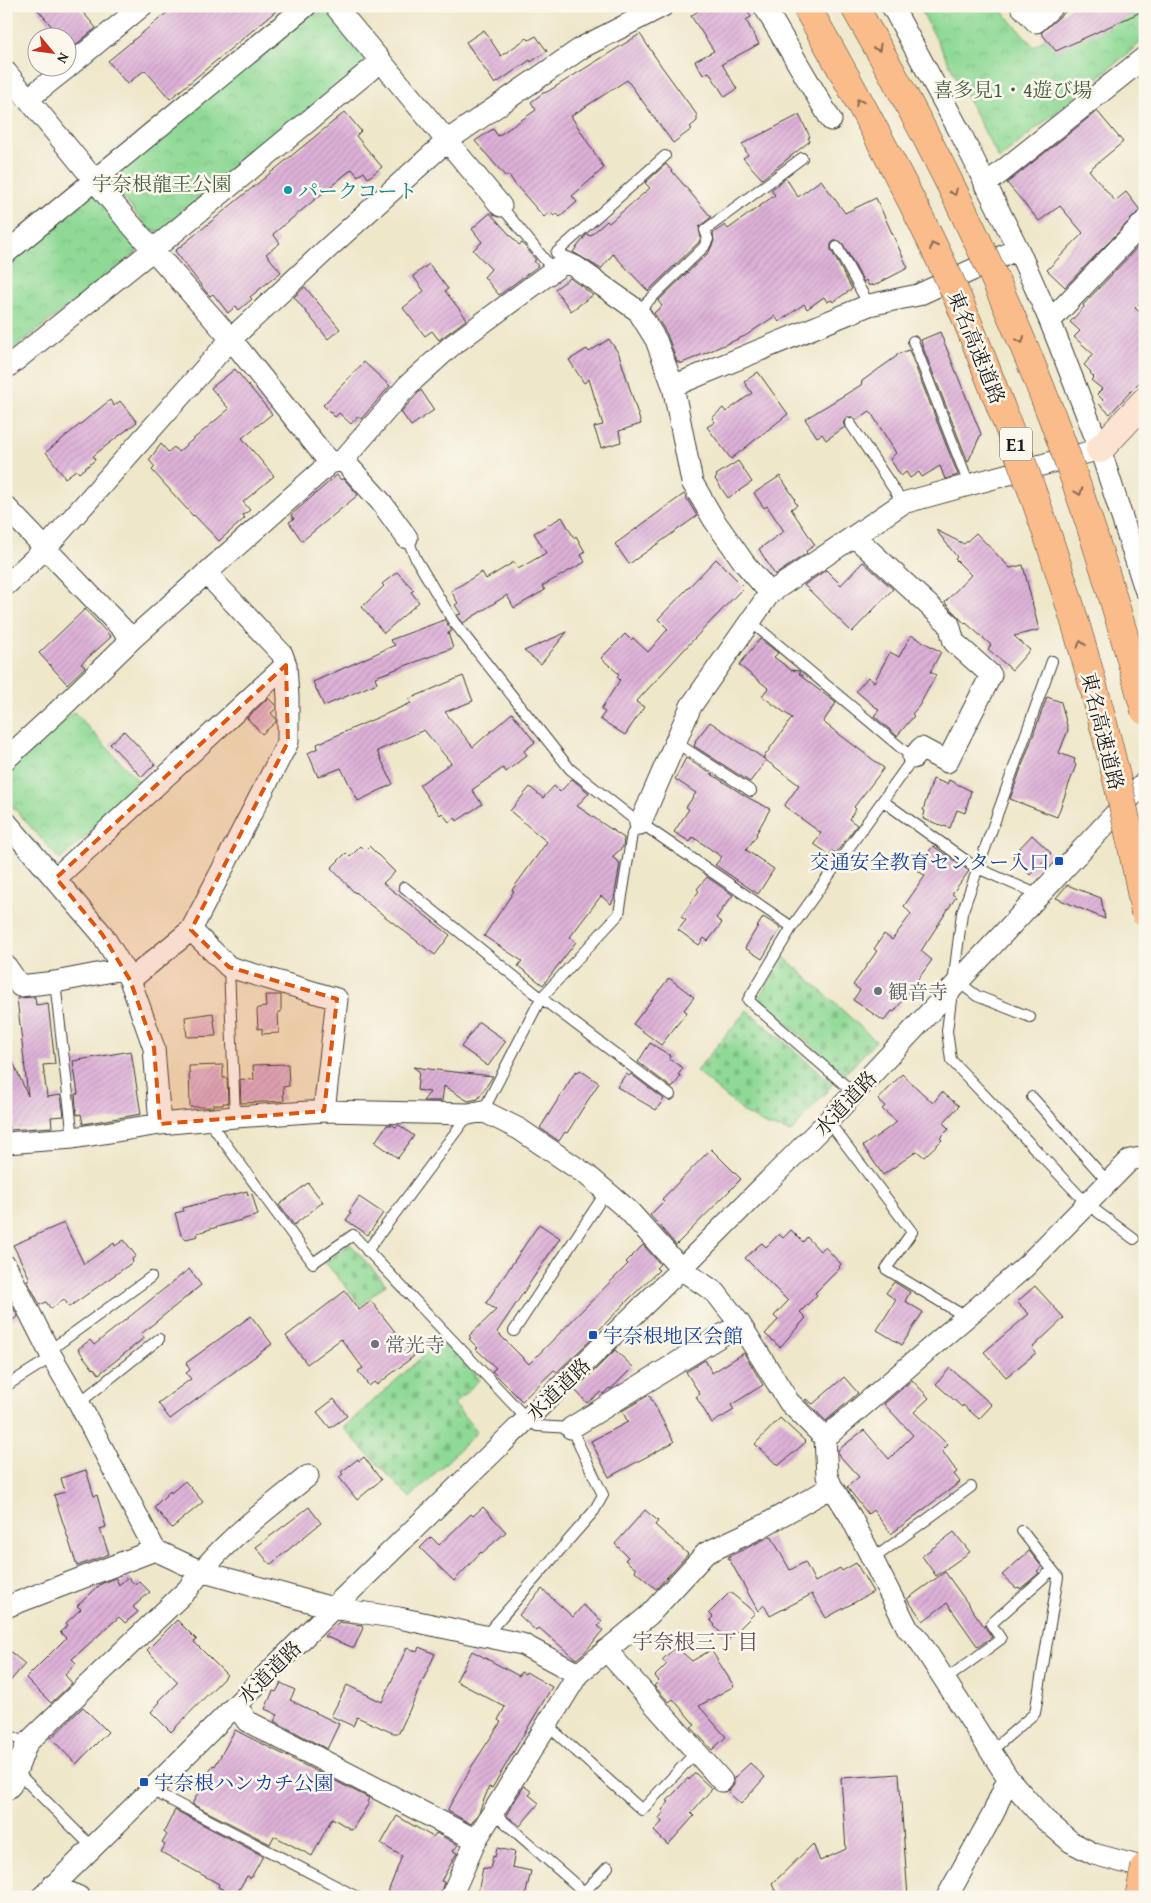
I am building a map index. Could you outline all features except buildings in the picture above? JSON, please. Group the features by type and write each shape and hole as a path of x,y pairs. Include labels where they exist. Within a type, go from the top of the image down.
{"highway":[{"name":"東名高速道路","path":"806,6 844,73 946,270 1012,434 1056,556 1095,692 1135,861 1145,913"},
{"name":"東名高速道路","path":"854,6 941,165 1021,338 1090,522 1124,633 1145,711"},
{"path":"1139,1897 1145,1868"}],"street":[{"path":"78,58 142,6"},
{"path":"6,253 306,6"},
{"path":"335,6 501,206"},
{"path":"6,585 45,548 230,339 448,140 583,47 663,6"},
{"path":"764,6 831,120"},
{"path":"892,6 960,132 1018,249 1050,321 1100,449 1145,589"},
{"path":"1021,6 1036,22 1053,6"},
{"path":"985,185 1145,57"},
{"path":"6,368 154,249 381,61"},
{"path":"6,72 127,220 337,461 380,502 407,538"},
{"path":"29,98 54,78"},
{"path":"1050,321 1145,221"},
{"path":"673,386 869,305 918,295 1018,249"},
{"path":"6,759 132,639 337,461 408,385 450,347 560,267 576,267 638,311 656,340 673,386 692,482 714,520 745,564 770,593"},
{"path":"640,824 691,706 770,593 903,504 969,484 1100,449 1145,401"},
{"path":"6,507 132,639"},
{"path":"854,536 949,624 954,642 990,675 947,762 921,748 913,758"},
{"path":"6,966 20,986 126,975 191,930 288,742 286,665 282,654 206,573"},
{"path":"56,878 286,665"},
{"name":"水道道路","path":"48,1891 333,1608 681,1269 828,1121 1145,782"},
{"path":"6,822 56,878 102,934 126,975 154,1048 160,1124"},
{"path":"191,930 229,967 337,999 324,1111"},
{"path":"6,1143 73,1138 160,1124 324,1111 476,1113 519,1129 587,1175 629,1211 681,1269 716,1293 740,1324 789,1402 825,1438 827,1476 851,1517 908,1629 917,1637 1008,1778 1044,1819 1071,1842 1094,1854 1145,1868"},
{"path":"825,1438 1026,1266 1130,1160 1145,1157"},
{"path":"6,1266 155,1550 200,1571 333,1608 399,1618 522,1644 578,1674"},
{"path":"571,1428 740,1324"},
{"path":"11,1781 27,1743 188,1589 200,1571 228,1541 308,1476"},
{"path":"450,1897 476,1840 578,1674 649,1615 706,1553 762,1527 832,1487"},
{"path":"6,1607 155,1550"},
{"path":"606,1650 722,1781"},
{"path":"236,1705 247,1721 476,1840"},
{"path":"947,1897 993,1814 1008,1778"},
{"path":"48,1891 79,1897"}],"lane":[{"path":"560,267 556,252 665,156"},
{"path":"638,311 704,247 708,239 704,230 802,158"},
{"path":"501,206 560,267"},
{"path":"837,246 869,305"},
{"path":"914,341 969,484"},
{"path":"850,423 903,504"},
{"path":"407,538 416,560 454,620 545,734 570,769 640,824 792,927"},
{"path":"750,621 913,758 792,927 748,1000 854,1093"},
{"path":"1052,661 962,913 955,984 946,1031 951,1060 1087,1204 1134,1239"},
{"path":"675,742 751,791"},
{"path":"883,801 978,869 1040,895"},
{"path":"367,1251 476,1113 542,998 619,914 632,834 640,824"},
{"path":"404,887 542,998 670,1095"},
{"path":"229,967 235,1117"},
{"path":"55,982 73,1138"},
{"path":"955,984 977,996 1030,1017"},
{"path":"1032,1097 1108,1182"},
{"path":"208,1120 313,1263 353,1235 527,1419 537,1426 571,1428 604,1495 594,1511 485,1636"},
{"path":"828,1121 912,1232 886,1269 966,1317"},
{"path":"514,1331 606,1192"},
{"path":"6,1386 151,1277"},
{"path":"79,1403 159,1340"},
{"path":"873,1560 971,1487"},
{"path":"991,1751 1035,1713 1058,1577 1022,1531"},
{"path":"945,1680 1001,1640 991,1624 1052,1570"},
{"path":"547,1725 642,1810 696,1752"},
{"path":"6,1734 27,1743"},
{"path":"11,1781 92,1847"},
{"path":"151,1790 357,1897"},
{"path":"493,1812 584,1892 608,1867"}],"highlighted area":[{"path":"286,665 288,742 191,930 229,967 337,999 324,1111 160,1124 154,1048 130,980 102,934 56,878"}],"green space":[{"name":"喜多見1・4遊び場","path":"919,6 998,6 1034,47 1083,6 1145,6 1145,39 999,159"},
{"name":"宇奈根龍王公園","path":"317,9 330,11 364,55 364,66 161,232 150,230 113,186 114,174"},
{"name":"宇奈根龍王公園","path":"88,195 100,196 139,241 136,253 6,355 6,263"},
{"path":"74,712 142,785 60,860 6,799 6,773"},
{"path":"783,956 876,1041 845,1074 764,1004 760,996"},
{"path":"747,1010 833,1084 791,1132 767,1126 746,1114 696,1071"},
{"path":"350,1244 386,1284 361,1305 325,1262"},
{"path":"442,1339 480,1379 454,1404 477,1432 410,1498 343,1428"}],"place":[{"name":"パークコート","path":"288,190"},
{"name":"交通安全教育センター入口","path":"1059,861"},
{"name":"観音寺","path":"878,991"},
{"name":"宇奈根地区会館","path":"593,1335"},
{"name":"常光寺","path":"375,1344"},
{"name":"宇奈根ハンカチ公園","path":"144,1782"}],"district":[{"name":"宇奈根三丁目","path":"695,1641"}]}
